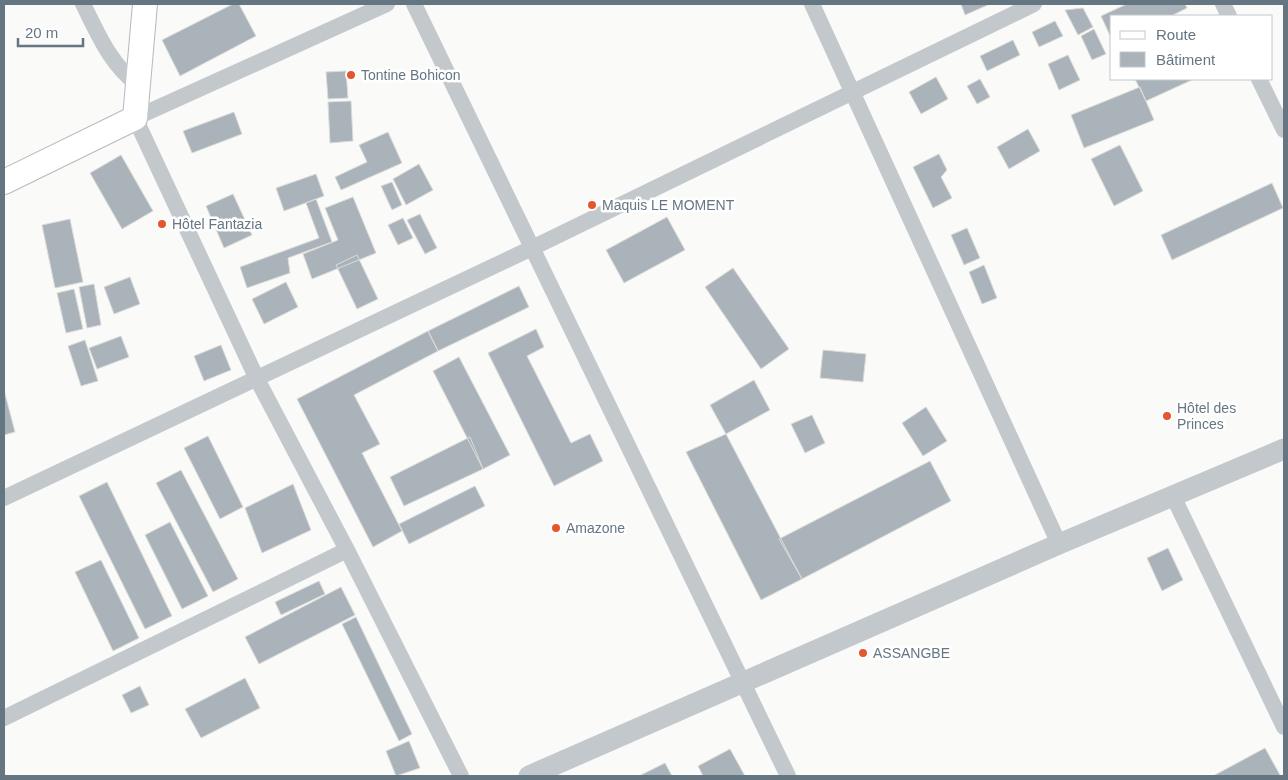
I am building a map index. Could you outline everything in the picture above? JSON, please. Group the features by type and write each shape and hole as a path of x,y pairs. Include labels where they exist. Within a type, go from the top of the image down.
{"main road":[{"path":"4,182 135,118 145,4"}],"street":[{"path":"83,4 109,56 122,73 138,85"},
{"path":"387,4 135,118 256,379 347,550 461,776"},
{"path":"414,4 788,776"},
{"path":"812,4 854,91 1059,544"},
{"path":"4,498 532,248 1034,4"},
{"path":"1259,80 1284,130"},
{"path":"528,776 1059,544 1284,449"},
{"path":"1173,496 1284,727"},
{"path":"4,718 347,550"}],"building":[{"path":"233,4 239,4 256,36 180,76 162,40"},
{"path":"961,4 990,4 965,15"},
{"path":"1127,4 1185,4 1187,8 1173,15 1110,15 1110,36 1101,16"},
{"path":"1083,8 1093,27 1078,35 1065,10"},
{"path":"1055,21 1063,36 1039,47 1032,32"},
{"path":"1094,29 1106,54 1092,60 1081,36"},
{"path":"1013,40 1020,55 987,71 980,56"},
{"path":"1068,55 1080,80 1059,90 1048,64"},
{"path":"346,71 348,98 328,99 326,72"},
{"path":"936,77 948,99 921,114 909,92"},
{"path":"980,79 990,97 977,104 967,86"},
{"path":"1136,80 1192,80 1146,101"},
{"path":"1140,87 1154,120 1084,148 1071,115"},
{"path":"351,101 353,141 330,143 328,102"},
{"path":"234,112 242,134 192,153 183,131"},
{"path":"1028,129 1040,151 1009,169 997,147"},
{"path":"388,132 402,163 341,190 335,177 367,162 359,145"},
{"path":"1120,145 1143,191 1114,206 1091,159"},
{"path":"939,154 947,170 941,177 952,198 933,208 913,167"},
{"path":"121,155 153,211 122,229 90,173"},
{"path":"419,164 433,190 406,205 393,179"},
{"path":"316,174 324,196 284,211 276,188"},
{"path":"392,182 402,205 392,210 381,186"},
{"path":"1272,183 1283,208 1172,260 1161,235"},
{"path":"233,194 252,235 224,248 206,206"},
{"path":"353,197 376,253 312,279 303,254 338,240 325,208"},
{"path":"316,199 332,242 288,258 290,273 247,288 240,267 319,238 306,203"},
{"path":"420,214 437,248 425,254 407,220"},
{"path":"667,217 685,250 624,283 606,250"},
{"path":"403,218 413,238 398,245 388,225"},
{"path":"70,219 83,282 55,288 42,225"},
{"path":"967,228 980,258 964,265 951,235"},
{"path":"357,255 378,299 357,309 336,265"},
{"path":"984,265 997,298 982,304 969,272"},
{"path":"733,268 789,349 761,369 705,287"},
{"path":"130,277 140,304 114,314 104,287"},
{"path":"286,282 298,307 264,324 252,299"},
{"path":"94,284 101,325 87,328 79,287"},
{"path":"519,286 529,307 438,351 428,331"},
{"path":"74,289 83,329 66,333 57,293"},
{"path":"536,329 544,347 527,356 571,443 590,434 603,461 554,486 488,353"},
{"path":"428,331 438,351 354,395 380,444 362,453 402,531 373,547 297,399"},
{"path":"121,336 129,357 97,369 89,348"},
{"path":"85,340 98,381 81,386 68,346"},
{"path":"221,345 231,370 204,381 194,356"},
{"path":"823,350 866,354 863,382 820,378"},
{"path":"459,357 510,455 483,469 433,371"},
{"path":"754,380 770,410 726,434 710,405"},
{"path":"4,390 15,432 4,435"},
{"path":"926,407 947,441 923,456 902,423"},
{"path":"812,415 825,443 805,453 791,424"},
{"path":"726,434 802,579 761,600 686,452"},
{"path":"208,436 243,507 220,519 184,448"},
{"path":"470,437 483,469 404,506 390,477"},
{"path":"930,461 951,501 802,579 779,539"},
{"path":"181,470 238,579 213,592 156,483"},
{"path":"107,482 172,616 145,629 79,496"},
{"path":"293,484 311,530 262,553 245,508"},
{"path":"475,486 485,506 409,544 399,524"},
{"path":"170,522 208,596 182,609 145,535"},
{"path":"1168,548 1183,580 1162,591 1147,558"},
{"path":"101,560 139,638 113,651 75,572"},
{"path":"319,581 325,594 281,615 275,602"},
{"path":"341,587 355,615 259,664 245,637"},
{"path":"356,617 412,734 399,741 342,624"},
{"path":"245,678 260,708 201,738 185,709"},
{"path":"140,686 149,705 131,713 122,695"},
{"path":"409,741 420,768 396,776 386,751"},
{"path":"1265,748 1280,775 1213,776"},
{"path":"730,749 745,776 703,776 698,766"},
{"path":"665,763 672,776 639,776"}],"place":[{"name":"Tontine Bohicon","path":"351,75"},
{"name":"Maquis LE MOMENT","path":"592,205"},
{"name":"Hôtel Fantazia","path":"162,224"},
{"name":"Hôtel des Princes","path":"1167,416"},
{"name":"Amazone","path":"556,528"},
{"name":"ASSANGBE","path":"863,653"}]}
